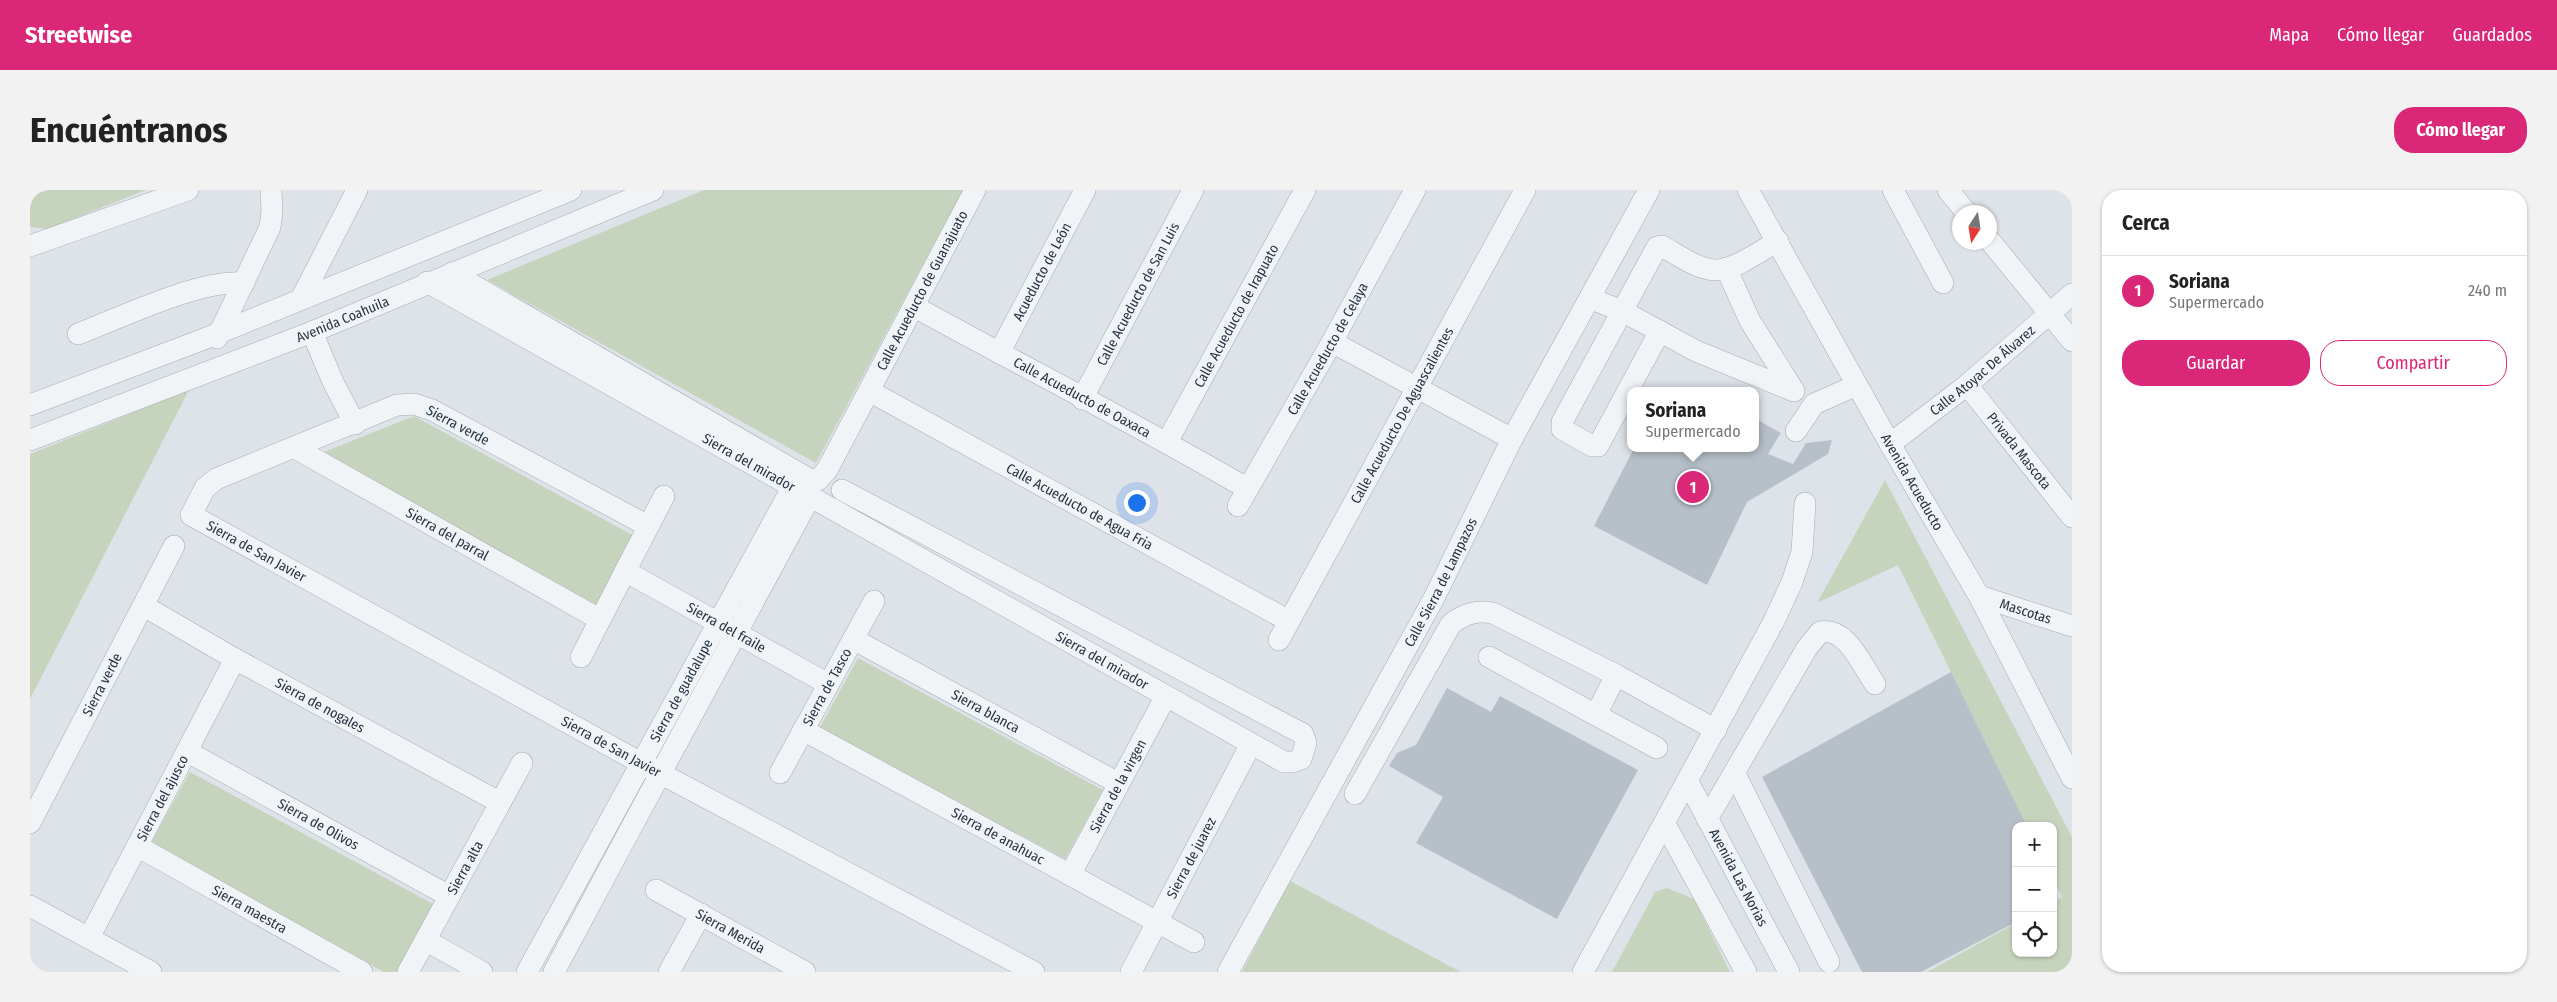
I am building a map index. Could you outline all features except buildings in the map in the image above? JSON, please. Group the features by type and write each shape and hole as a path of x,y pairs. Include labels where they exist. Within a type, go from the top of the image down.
{"street":[{"path":"30,246 188,190"},
{"path":"196,375 220,332 270,228 272,212 271,190"},
{"path":"300,299 357,190"},
{"path":"39,437 32,400 220,332 572,190"},
{"name":"Avenida Coahuila","path":"39,437 196,375 312,332 427,282 452,274 653,190"},
{"name":"Calle Acueducto de Guanajuato","path":"807,488 827,470 871,392 975,190"},
{"name":"Acueducto de León","path":"998,353 1085,190"},
{"name":"Calle Acueducto de San Luis","path":"1082,398 1193,190"},
{"name":"Calle Acueducto de Irapuato","path":"1167,442 1305,190"},
{"name":"Calle Acueducto de Celaya","path":"1243,498 1332,342 1415,190"},
{"name":"Calle Acueducto De Aguascalientes","path":"1284,630 1525,190"},
{"name":"Calle Sierra de Lampazos","path":"1228,972 1434,598 1512,439 1592,299 1649,190"},
{"name":"Avenida Acueducto","path":"1748,190 1890,444 2063,744 2072,778"},
{"path":"1893,190 1943,283"},
{"path":"1948,190 1960,205"},
{"path":"1627,392 1598,446 1592,446 1562,429 1561,425 1624,312 1657,247 1662,246 1706,268 1714,270 1726,268 1778,241"},
{"path":"1997,250 2072,341"},
{"path":"1726,268 1750,321 1808,410"},
{"name":"Sierra del mirador","path":"452,274 809,479 807,488"},
{"path":"78,334 203,287 229,282 244,283"},
{"name":"Sierra del mirador","path":"427,282 648,404 807,488 987,594 1251,744 1284,762 1293,762 1301,759 1306,743 1303,734 842,490"},
{"name":"Calle Atoyac De Álvarez","path":"1890,444 1967,385 2072,294"},
{"path":"1592,299 1624,312 1696,351 1794,391"},
{"name":"Calle Acueducto de Oaxaca","path":"915,307 1167,442 1243,498"},
{"path":"1630,387 1660,331"},
{"path":"312,332 332,382 355,424"},
{"path":"1332,342 1512,439"},
{"path":"1796,431 1808,410 1822,399 1857,384"},
{"name":"Privada Mascota","path":"1967,385 2072,517"},
{"name":"Calle Acueducto de Agua Fria","path":"871,392 1284,630"},
{"name":"Sierra verde","path":"191,515 205,488 216,479 355,424 397,405 414,404 422,406 648,526"},
{"name":"Sierra del parral","path":"295,448 599,619"},
{"name":"Sierra de guadalupe","path":"554,972 717,623 807,488"},
{"name":"Sierra de guadalupe","path":"527,972 650,767 737,634 807,488"},
{"path":"581,657 664,496"},
{"path":"1583,972 1716,730 1792,582 1802,552 1805,503"},
{"name":"Sierra de San Javier","path":"191,515 650,767 1034,972"},
{"name":"Sierra verde","path":"30,823 174,546"},
{"name":"Sierra del fraile","path":"625,571 828,684"},
{"path":"987,594 1000,574"},
{"name":"Mascotas","path":"1979,596 2072,626"},
{"name":"Sierra de Tasco","path":"780,773 874,601"},
{"name":"Sierra de nogales","path":"144,606 235,659 499,802"},
{"path":"1355,794 1451,624 1466,615 1482,611 1493,613 1616,675 1716,730"},
{"path":"1706,819 1806,648 1820,632 1831,631 1842,636 1875,684"},
{"name":"Sierra blanca","path":"853,639 1118,783"},
{"path":"1489,657 1657,748"},
{"name":"Sierra del ajusco","path":"89,938 235,659"},
{"path":"1596,715 1616,675"},
{"name":"Sierra de la virgen","path":"1070,875 1166,696"},
{"name":"Sierra de anahuac","path":"803,730 1194,942"},
{"name":"Sierra de juarez","path":"1131,972 1159,923 1251,744"},
{"name":"Sierra de Olivos","path":"188,752 449,896"},
{"name":"Sierra alta","path":"408,972 427,941 499,802 522,764"},
{"path":"1734,774 1829,962"},
{"name":"Avenida Las Norias","path":"1688,782 1789,972"},
{"path":"1665,824 1746,972"},
{"name":"Sierra maestra","path":"137,846 362,972"},
{"name":"Sierra Merida","path":"656,890 804,972"},
{"path":"30,906 151,972"},
{"path":"669,972 700,914"},
{"path":"427,941 482,972"}],"green space":[{"path":"30,190 146,190 48,229 30,227"},
{"path":"704,190 963,190 816,463 487,280"},
{"path":"189,390 30,699 30,454"},
{"path":"414,416 634,536 596,610 319,454"},
{"path":"1885,480 2072,837 2072,972 1927,972 2012,925 2012,957 2057,957 2057,900 2062,897 2057,887 2057,822 2025,822 1898,565 1817,603"},
{"path":"858,658 1103,790 1065,859 820,727"},
{"path":"190,772 433,904 396,972 384,972 150,845"},
{"path":"1290,881 1461,972 1242,972"},
{"path":"1667,888 1694,899 1730,972 1612,972 1655,892"}],"place":[{"name":"Soriana","path":"1693,487"}]}
